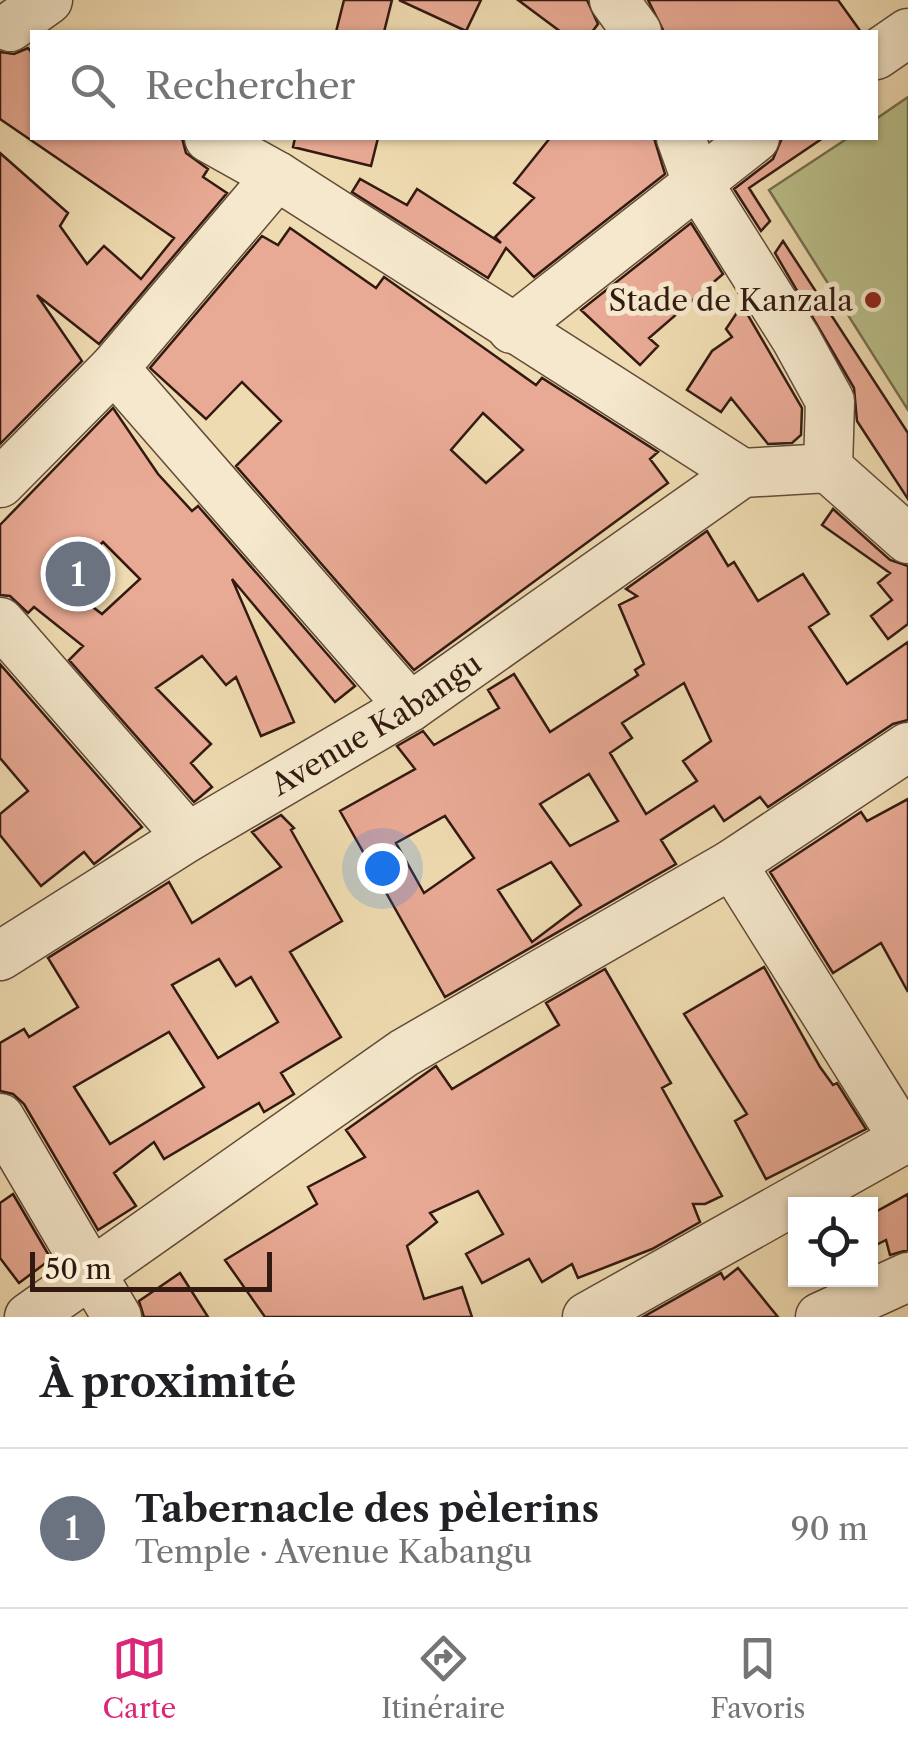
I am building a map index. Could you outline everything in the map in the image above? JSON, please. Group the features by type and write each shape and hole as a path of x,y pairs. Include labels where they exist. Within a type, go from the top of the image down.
{"street":[{"path":"614,0 636,30"},
{"path":"878,54 908,33"},
{"path":"213,140 277,176 512,330 742,473 828,468 908,539"},
{"path":"512,330 688,159 749,140"},
{"path":"688,159 830,401 828,468"},
{"path":"0,483 114,368 277,176"},
{"path":"114,368 410,707"},
{"name":"Avenue Kabangu","path":"0,956 188,837 410,707 742,473"},
{"path":"0,622 188,837"},
{"path":"29,1317 404,1053 732,864 908,747"},
{"path":"587,1317 906,1138 732,864"},
{"path":"0,1118 118,1317"},
{"path":"820,1317 908,1277"}],"green space":[{"name":"Stade de Kanzala","path":"908,97 908,410 769,190 845,140 878,140 878,118"}],"building":[{"path":"344,0 392,0 384,30 336,30"},
{"path":"399,0 481,0 464,30"},
{"path":"518,0 587,0 598,24 594,30 558,30"},
{"path":"648,0 838,0 860,30 663,30"},
{"path":"30,50 30,140 0,119 0,52"},
{"path":"31,140 183,140 186,153 208,169 203,177 227,193 99,344 37,295 82,361 0,444 0,153 68,213 60,226 87,264 104,246 141,279 174,238"},
{"path":"295,140 378,140 371,166 293,147"},
{"path":"548,140 655,140 665,174 534,277 506,248 488,278 352,192 360,179 407,205 417,189 501,243 495,237 534,198 514,183"},
{"path":"781,140 820,140 749,188 770,221 761,231 734,189 773,159"},
{"path":"691,223 723,274 649,338 658,346 640,365 581,310"},
{"path":"290,228 376,288 384,277 536,385 542,378 658,452 650,459 668,483 414,670 236,466 281,421 242,382 206,419 150,368 262,236 278,245","holes":["483,413 523,450 486,483 451,450"]},
{"path":"783,241 908,433 908,499 857,421 854,388 775,253"},
{"path":"742,305 802,408 801,435 792,443 768,444 731,398 721,412 687,390 712,351 732,337 726,329"},
{"path":"113,408 158,474 192,511 198,506 355,686 335,702 232,579 294,722 261,736 236,677 226,685 202,656 156,688 211,744 191,763 212,787 194,802 69,660 83,646 34,607 28,613 10,596 0,595 0,525","holes":["103,542 140,579 102,614 60,582"]},
{"path":"833,509 890,560 908,566 908,624 888,639 871,616 892,600 878,583 890,573 822,525"},
{"path":"707,531 728,566 734,562 758,601 803,574 829,614 809,627 847,684 908,642 908,720 893,724 768,807 760,797 724,821 714,806 661,840 676,864 445,997 340,811 415,769 397,746 423,731 434,745 499,708 488,690 514,674 550,732 638,675 635,670 644,664 619,605 637,596 626,589","holes":["684,683 711,741 683,761 697,781 646,814 610,753 632,738 622,723","589,774 618,821 570,846 540,804","445,816 474,858 424,893 396,843","551,862 581,905 532,942 498,890"]},
{"path":"0,664 142,827 94,864 84,852 41,886 0,835 0,814 28,791 0,758"},
{"path":"908,799 908,992 881,943 833,973 770,872 861,812 867,821"},
{"path":"281,815 294,828 291,830 342,921 290,952 341,1037 281,1073 294,1094 264,1112 259,1103 164,1159 154,1142 114,1173 136,1206 98,1230 24,1104 13,1094 0,1091 0,1043 24,1029 29,1037 78,1007 48,958 169,882 192,923 281,867 252,832","holes":["219,959 236,986 251,977 278,1022 218,1058 172,985","169,1032 204,1087 110,1144 74,1087"]},
{"path":"764,967 820,1067 833,1085 837,1083 866,1129 766,1179 735,1121 747,1114 684,1014"},
{"path":"605,969 671,1083 662,1088 722,1196 705,1204 693,1204 700,1222 652,1249 578,1278 572,1264 542,1282 529,1259 482,1283 466,1254 503,1234 478,1191 430,1213 437,1222 407,1246 424,1299 462,1287 472,1317 265,1317 225,1260 317,1204 308,1187 365,1157 346,1130 436,1066 452,1089 559,1025 546,1003"},
{"path":"13,1194 51,1259 19,1283 0,1258 0,1203"},
{"path":"908,1194 908,1250 890,1255 886,1240 878,1244 878,1211"},
{"path":"738,1268 778,1317 643,1317 721,1273 724,1279"},
{"path":"180,1273 208,1317 144,1317 139,1301"}],"place":[{"name":"Stade de Kanzala","path":"873,300"},
{"name":"Tabernacle des pèlerins","path":"78,574"}]}
